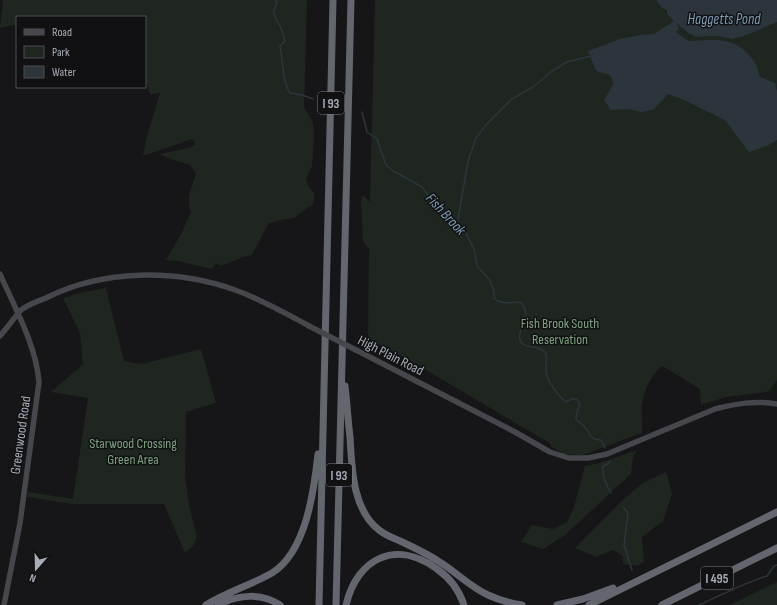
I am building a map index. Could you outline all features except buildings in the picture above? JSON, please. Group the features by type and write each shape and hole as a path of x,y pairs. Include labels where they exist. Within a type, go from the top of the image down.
{"highway":[{"name":"I 93","path":"319,605 333,0"},
{"name":"I 93","path":"336,605 351,0"},
{"path":"342,346 354,478 360,501 372,523 378,530 390,537 439,561 487,595 522,605"},
{"path":"206,605 217,598 273,572 283,565 290,555 298,539 308,512 315,481 323,418"},
{"name":"I 495","path":"589,605 777,512"},
{"name":"I 495","path":"662,605 777,548"},
{"path":"346,605 357,580 369,565 377,559 398,554 416,557 440,571 456,587 464,605"},
{"path":"557,605 584,599 656,572"},
{"path":"218,605 228,600 249,596 268,599 280,605"}],"street":[{"name":"Greenwood Road","path":"0,274 34,354 39,382 20,523 4,605"},
{"name":"High Plain Road","path":"0,336 22,309 61,290 101,279 144,276 177,277 207,282 257,299 515,432 550,452 569,458 588,458 607,454 715,409 734,404 755,402 777,404"}],"green space":[{"path":"3,0 307,0 304,107 313,123 314,135 312,166 306,179 309,187 315,194 313,205 308,207 295,218 268,224 252,255 221,266 216,263 212,269 178,261 166,260 182,232 191,212 189,197 196,174 190,165 160,154 184,149 196,144 192,139 143,156 146,140 160,93 150,94 146,81 146,16 16,16 16,24 0,28"},
{"name":"Fish Brook South Reservation","path":"375,0 656,0 674,21 684,30 696,37 717,36 733,39 747,35 777,22 777,380 770,390 767,392 726,397 701,405 700,389 662,366 656,372 645,391 642,405 642,433 583,455 564,454 550,446 551,444 416,364 368,338 369,249 363,242 361,197 364,196 370,202"},
{"name":"Starwood Crossing Green Area","path":"106,288 124,361 142,364 201,349 216,403 186,412 185,475 189,505 197,537 193,546 185,553 164,504 72,504 27,497 28,492 73,499 88,398 51,392 83,364 80,333 63,298"},
{"path":"637,450 633,457 631,474 565,535 543,549 521,542 532,525 553,529 567,522 574,507 585,466 600,463"},
{"path":"666,472 672,494 663,521 642,537 644,562 637,566 623,564 623,556 613,550 596,557 575,548 626,497 643,483"},
{"path":"777,582 777,605 730,605"}],"water":[{"name":"Haggetts Pond","path":"656,0 777,0 777,22 747,35 733,39 717,36 696,37 688,33 676,23 679,28 676,32 688,41 716,40 739,46 756,64 760,77 775,83 777,91 777,140 767,146 749,152 725,120 682,99 668,94 653,110 641,112 629,109 611,110 604,100 614,83 610,75 596,71 588,51 620,39 654,34 674,21"}],"waterway":[{"name":"Fish Brook","path":"275,0 277,1 274,15 282,30 285,41 280,46 287,88 290,93 313,99"},
{"path":"457,225 468,161 476,138 486,125 512,99 533,87 552,71 567,62 591,56"},
{"name":"Fish Brook","path":"362,112 367,132 377,139 386,165 393,171 422,187 445,217 461,227 466,233 474,249 477,266 489,279 494,291 494,298 504,303 522,303 526,315 520,334 521,342 525,345 539,348 546,353 546,372 551,384 566,402 572,399 577,399 579,402 579,407 576,420 584,426 593,438 601,440 605,448"},
{"name":"Fish Brook","path":"610,461 608,464 603,466 603,473 611,493"},
{"name":"Fish Brook","path":"623,507 628,513 624,545 632,570"},
{"path":"699,605 767,576 774,566 777,565"}]}
